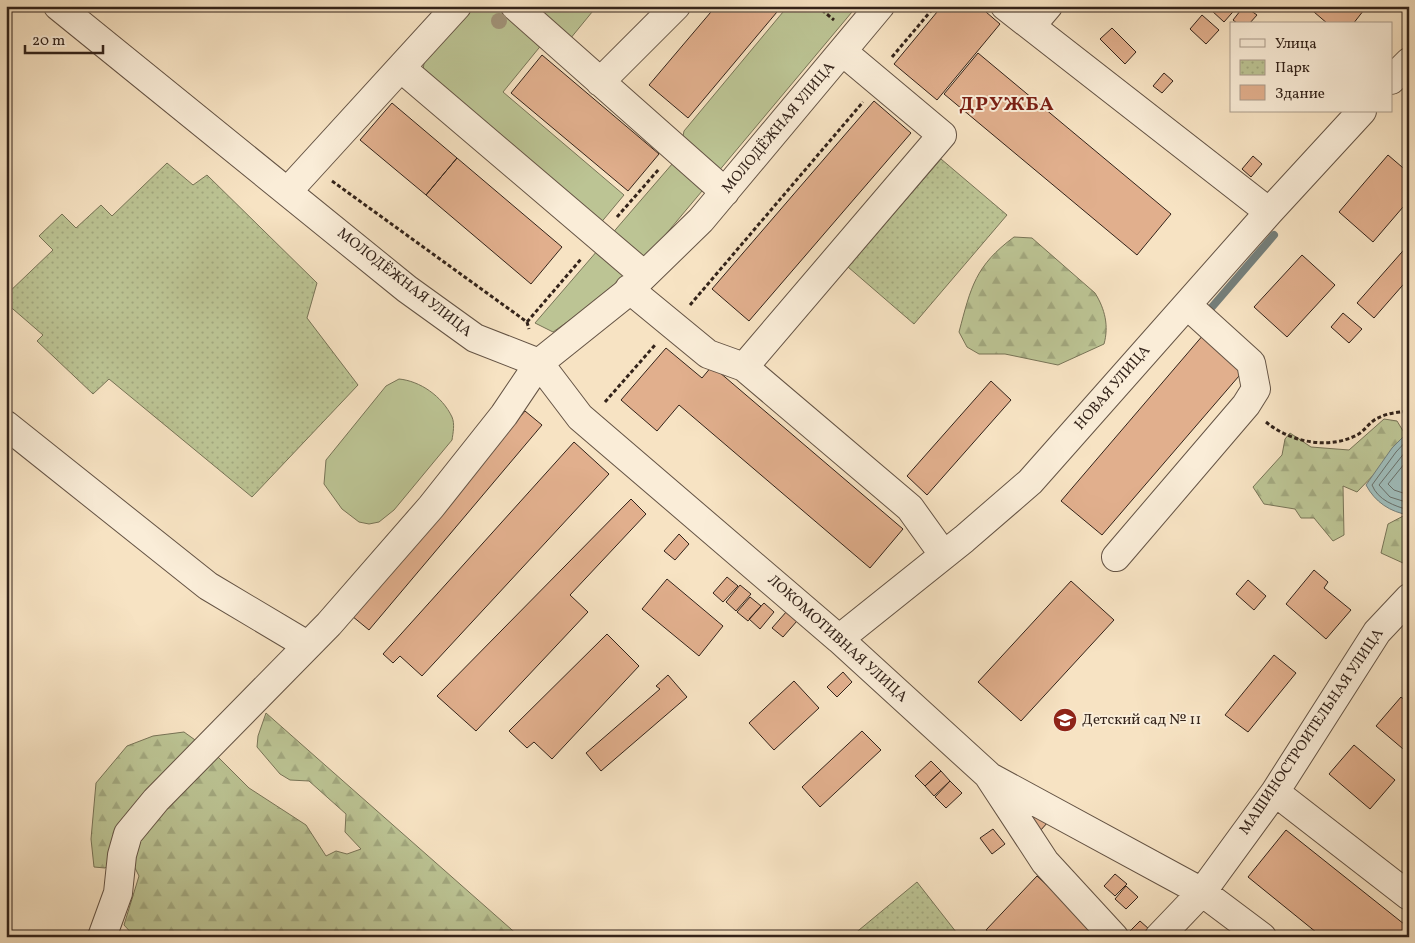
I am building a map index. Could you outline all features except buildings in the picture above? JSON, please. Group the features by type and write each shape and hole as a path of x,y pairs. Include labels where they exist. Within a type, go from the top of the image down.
{"street":[{"name":"МОЛОДЁЖНАЯ УЛИЦА","path":"58,6 407,288 475,338 539,363 637,282 701,220 880,6"},
{"path":"288,191 457,6"},
{"path":"515,6 725,192"},
{"path":"600,82 676,6"},
{"path":"1005,6 1040,16 1269,212"},
{"path":"744,367 942,134 843,52"},
{"path":"1392,79 1409,62"},
{"path":"401,68 637,282 673,325 708,354 744,367 910,508 944,554"},
{"name":"НОВАЯ УЛИЦА","path":"839,639 1030,482 1269,212 1361,112"},
{"path":"1116,557 1246,406 1256,389 1251,363 1186,305"},
{"path":"102,937 118,893 122,855 128,834 156,800 329,624 431,507 504,415 539,363"},
{"name":"ЛОКОМОТИВНАЯ УЛИЦА","path":"539,363 580,417 839,639 988,775 1045,862 1114,937"},
{"path":"6,424 208,586 307,645"},
{"name":"МАШИНОСТРОИТЕЛЬНАЯ УЛИЦА","path":"1159,937 1202,892 1275,792 1377,632 1409,598"},
{"path":"988,775 1202,892 1262,937"},
{"path":"1275,792 1409,896"}],"path":[{"path":"580,417 608,400 673,325 880,82 888,63 935,6"},
{"path":"311,166 527,322"},
{"path":"1246,406 1278,432 1318,444 1334,442 1358,435 1377,418 1409,411"}],"green space":[{"path":"471,6 498,7 543,43 503,92 624,195 599,225 423,74 427,54 432,45"},
{"path":"533,6 597,6 570,39"},
{"path":"788,6 857,6 666,234 612,290 553,332 535,323 679,156 684,131"},
{"path":"941,159 1007,215 914,324 848,267"},
{"path":"167,163 193,185 207,175 317,283 307,318 358,385 252,497 109,379 93,394 37,341 43,335 6,303 6,295 53,250 39,236 62,214 76,228 101,205 112,216"},
{"path":"1014,237 1032,238 1095,293 1105,318 1104,344 1058,365 1005,354 979,354 967,347 959,332 976,278 991,258"},
{"path":"399,379 422,386 442,402 453,420 452,440 394,510 379,522 369,524 359,522 342,509 324,484 326,460 386,386"},
{"path":"1384,419 1397,421 1408,439 1357,492 1343,486 1344,535 1333,541 1314,518 1301,518 1295,509 1264,504 1253,487 1282,455 1285,439 1290,433 1311,447 1349,450"},
{"path":"1409,513 1409,554 1403,563 1381,553 1388,524"},
{"path":"266,713 520,937 135,937 124,925 139,876 132,862 117,859 105,868 94,867 91,839 96,783 127,746 153,736 184,732 216,755 249,788 306,825 326,856 336,851 347,854 361,849 345,832 346,814 309,781 290,780 280,774 257,747 258,736"},
{"path":"917,882 960,937 854,937 853,935"}],"water":[{"path":"1409,431 1409,515 1389,509 1374,496 1366,485 1392,448"}],"waterway":[{"path":"1212,307 1274,235"}],"place":[{"name":"Детский сад № 11","path":"1065,720"}],"district":[{"name":"ДРУЖБА","path":"1007,105"}]}
